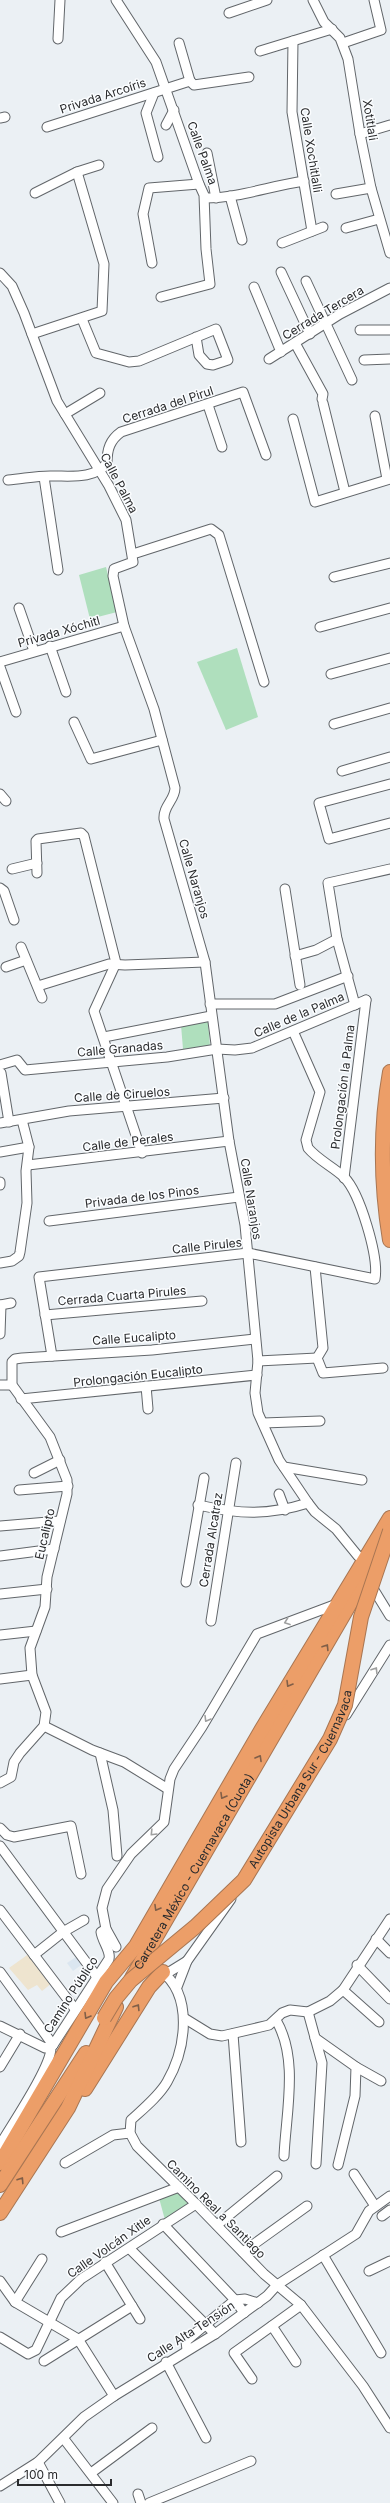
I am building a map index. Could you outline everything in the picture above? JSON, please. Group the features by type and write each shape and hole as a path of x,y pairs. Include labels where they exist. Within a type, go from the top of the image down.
{"highway":[{"path":"390,1072 385,1109 383,1165 390,1240"},
{"path":"390,1084 385,1148 385,1183 390,1233"},
{"name":"Carretera México - Cuernavaca (Cuota)","path":"0,2163 106,1982 136,1946 337,1604 390,1518"},
{"name":"Carretera México - Cuernavaca (Cuota)","path":"0,2213 68,2108 120,1998 278,1724 341,1622 390,1532"},
{"name":"Autopista Urbana Sur - Cuernavaca","path":"134,1982 206,1917 244,1880 330,1739 345,1705 360,1617 390,1532"},
{"name":"Autopista Urbana Sur - Cuernavaca","path":"134,1982 222,1913 249,1885 307,1794 344,1728 352,1708 367,1620 390,1553"},
{"path":"68,2108 79,2099 152,1983 163,1972"},
{"path":"0,2185 134,1982"},
{"path":"0,2181 116,1998 134,1982"},
{"path":"22,2151 44,2146"}],"street":[{"path":"58,39 60,0"},
{"name":"Calle Palma","path":"116,0 156,62 167,89 199,184 206,198 230,196 304,181"},
{"path":"229,13 267,0"},
{"name":"Xotitlali","path":"313,0 324,22 332,29 343,44 351,74 360,134 371,188 383,223 390,253"},
{"path":"343,44 381,30 374,0"},
{"path":"260,51 332,29"},
{"name":"Calle Xochitlalli","path":"293,41 292,112 312,231"},
{"path":"179,43 190,81 194,85 249,77"},
{"path":"167,89 190,81"},
{"name":"Privada Arcoíris","path":"47,127 167,89"},
{"path":"154,93 146,113 158,157"},
{"path":"166,125 174,110"},
{"path":"360,134 390,125"},
{"path":"207,153 216,198"},
{"path":"35,193 78,172 99,165"},
{"path":"32,334 82,319 102,311 104,264 78,172"},
{"path":"152,263 143,214 149,188 199,184"},
{"path":"336,194 371,188"},
{"path":"230,196 242,240"},
{"path":"161,297 210,284 206,249 206,198"},
{"path":"346,228 383,223"},
{"path":"282,243 323,227"},
{"path":"281,272 310,334"},
{"name":"Calle Palma","path":"0,273 12,286 57,401 99,470 126,520 133,554"},
{"path":"306,281 352,380"},
{"path":"254,287 281,352"},
{"name":"Cerrada Tercera","path":"269,359 326,323 390,288"},
{"path":"82,319 96,353 129,362 140,361 196,337"},
{"path":"360,330 390,330"},
{"path":"295,343 323,394 322,401 345,492"},
{"path":"364,360 390,358"},
{"name":"Cerrada del Pirul","path":"99,470 107,463 108,448 113,438 121,432 208,405 243,392 266,455"},
{"path":"65,414 100,393"},
{"path":"208,405 222,447"},
{"path":"293,419 315,502 388,479 375,416"},
{"path":"8,480 44,477 76,477 99,470"},
{"path":"44,477 58,570"},
{"path":"74,722 91,759 162,740 154,709 124,626 113,573 114,569 133,562 133,554 211,530 215,530 219,535 264,682"},
{"path":"334,577 390,562"},
{"path":"19,608 34,651"},
{"path":"320,627 390,608"},
{"name":"Privada Xóchitl","path":"0,662 50,646 124,626"},
{"path":"50,646 66,692"},
{"path":"331,674 390,658"},
{"path":"0,667 16,712"},
{"path":"334,724 390,708"},
{"name":"Calle Naranjos","path":"162,740 175,788 175,794 163,812 164,819 205,962 211,1016 248,1253 254,1339 258,1361 255,1393 263,1423 284,1467 315,1512 336,1529 358,1556"},
{"path":"342,770 390,757"},
{"path":"390,784 319,803 329,839 390,823"},
{"path":"37,873 36,841 40,837 81,833 84,836 116,963 94,1011 142,1153"},
{"path":"12,868 36,863"},
{"path":"355,1005 337,939 328,883 390,869"},
{"path":"0,888 4,890 14,920"},
{"path":"285,889 300,985"},
{"path":"295,956 316,950 337,939"},
{"path":"21,947 42,998"},
{"path":"6,967 26,960"},
{"path":"38,986 116,963 124,965 205,962"},
{"path":"210,1004 275,1004 348,976"},
{"name":"Calle de la Palma","path":"217,1049 252,1048 366,1000"},
{"name":"Prolongación la Palma","path":"344,1178 366,1000"},
{"name":"Calle Granadas","path":"104,1037 211,1016"},
{"name":"Prolongación la Palma","path":"293,1031 320,1092 306,1140 308,1148 344,1178 367,1226 376,1272 375,1279"},
{"name":"Calle Granadas","path":"0,1069 17,1060 25,1070 217,1049"},
{"path":"0,1069 4,1123"},
{"name":"Calle de Ciruelos","path":"4,1123 69,1111 127,1108 224,1098"},
{"path":"0,1263 12,1261 19,1256 27,1203 26,1171 28,1165 29,1147 22,1120"},
{"name":"Calle de Perales","path":"28,1165 142,1153 230,1140"},
{"path":"0,1152 29,1147"},
{"name":"Privada de los Pinos","path":"49,1221 239,1197"},
{"name":"Calle Pirules","path":"45,1315 39,1277 248,1253 375,1279"},
{"path":"315,1267 323,1348 317,1358 321,1371 327,1374 383,1368"},
{"name":"Cerrada Cuarta Pirules","path":"45,1315 202,1301"},
{"path":"0,1334 0,1305 11,1303"},
{"path":"45,1315 52,1356"},
{"name":"Calle Eucalipto","path":"12,1385 12,1362 15,1359 152,1350 254,1339"},
{"path":"258,1361 317,1358"},
{"name":"Prolongación Eucalipto","path":"22,1399 257,1375"},
{"path":"0,1385 12,1385"},
{"name":"Eucalipto","path":"12,1385 45,1429 60,1460 68,1486 47,1577 45,1607 30,1648 32,1675 45,1705 46,1719 44,1726"},
{"path":"146,1386 148,1409"},
{"path":"263,1423 320,1421"},
{"path":"34,1473 60,1460"},
{"name":"Cerrada Alcatraz","path":"211,1621 227,1511 236,1463"},
{"path":"284,1467 362,1480"},
{"path":"186,1582 198,1505 204,1478"},
{"path":"19,1490 68,1486"},
{"path":"279,1494 285,1510"},
{"path":"198,1505 227,1511 259,1514 285,1510 308,1503"},
{"path":"0,1526 60,1521"},
{"path":"390,1547 371,1579 372,1588 390,1616"},
{"path":"0,1556 54,1549"},
{"path":"0,1594 47,1589"},
{"path":"116,1947 106,1929 102,1908 107,1889 128,1857 164,1822 168,1789 174,1769 202,1727 257,1634 337,1604"},
{"path":"0,1635 36,1631"},
{"path":"177,1987 187,1961 232,1897 390,1645"},
{"path":"0,1679 32,1675"},
{"path":"0,1783 11,1777 14,1762 44,1726 100,1753 124,1762 168,1789"},
{"path":"100,1753 113,1810 117,1856"},
{"path":"0,1828 7,1835 14,1837 71,1826 81,1874"},
{"path":"1,1852 97,1977"},
{"path":"0,1910 75,2009"},
{"path":"184,2018 210,2034 222,2036 269,2025 282,2013 290,2010 308,2012 330,2002 342,1990 357,1965 390,1919"},
{"path":"34,1955 63,1932 84,1920"},
{"name":"Camino Público","path":"0,2026 20,2034 45,2048 52,2046 110,1956 102,1939 101,1932 106,1929"},
{"path":"376,1940 390,1953"},
{"path":"65,2163 113,2136 130,2133 131,2120 167,2083 181,2045 184,2018 177,1987 163,1972 187,1961"},
{"path":"357,1965 390,1999"},
{"path":"0,2145 28,2100 50,2057 52,2046 1,1976"},
{"path":"342,1990 379,2022"},
{"path":"308,2012 322,2063 316,2164"},
{"path":"276,2020 287,2047 289,2066 284,2156"},
{"path":"0,2067 20,2034"},
{"path":"233,2034 241,2142"},
{"path":"315,2038 356,2067 381,2081"},
{"path":"338,2165 355,2096 356,2067"},
{"name":"Camino Real a Santiago","path":"130,2133 137,2146 277,2285 301,2305 363,2386 390,2428"},
{"path":"354,2174 375,2206"},
{"path":"217,2225 277,2176"},
{"path":"61,2232 179,2187"},
{"name":"Calle Alta Tensión","path":"0,2485 38,2462 64,2439 84,2417 166,2362 215,2334 258,2303 277,2285 356,2234 369,2211 390,2196"},
{"name":"Calle Volcán Xitle","path":"0,2337 28,2354 33,2353 36,2350 61,2298 81,2279 105,2262 130,2249 163,2224 196,2204"},
{"path":"243,2252 307,2206"},
{"path":"382,2216 390,2210"},
{"path":"163,2224 236,2300 244,2313"},
{"path":"130,2249 215,2334"},
{"path":"323,2255 381,2353"},
{"path":"15,2302 42,2259"},
{"path":"369,2271 390,2261"},
{"path":"105,2262 140,2319"},
{"path":"0,2281 15,2302 78,2339 114,2396"},
{"path":"187,2350 186,2341 236,2300 245,2299 258,2303"},
{"path":"252,2379 234,2353 301,2305"},
{"path":"44,2361 132,2306"},
{"path":"272,2326 296,2362"},
{"path":"166,2362 206,2438"},
{"path":"91,2473 152,2428"},
{"path":"64,2439 114,2503"},
{"path":"149,2503 251,2461"},
{"path":"38,2462 60,2503"}],"shaded area":[{"path":"30,1953 52,1983 42,1991 37,1985 28,1990 9,1968"},
{"path":"79,1955 84,1963 73,1971 67,1963"}],"green space":[{"path":"106,567 117,612 90,619 79,575"},
{"path":"237,648 258,717 226,730 197,662"},
{"path":"208,1022 210,1046 183,1049 181,1025"},
{"path":"174,2191 193,2204 165,2220 159,2198"}]}
